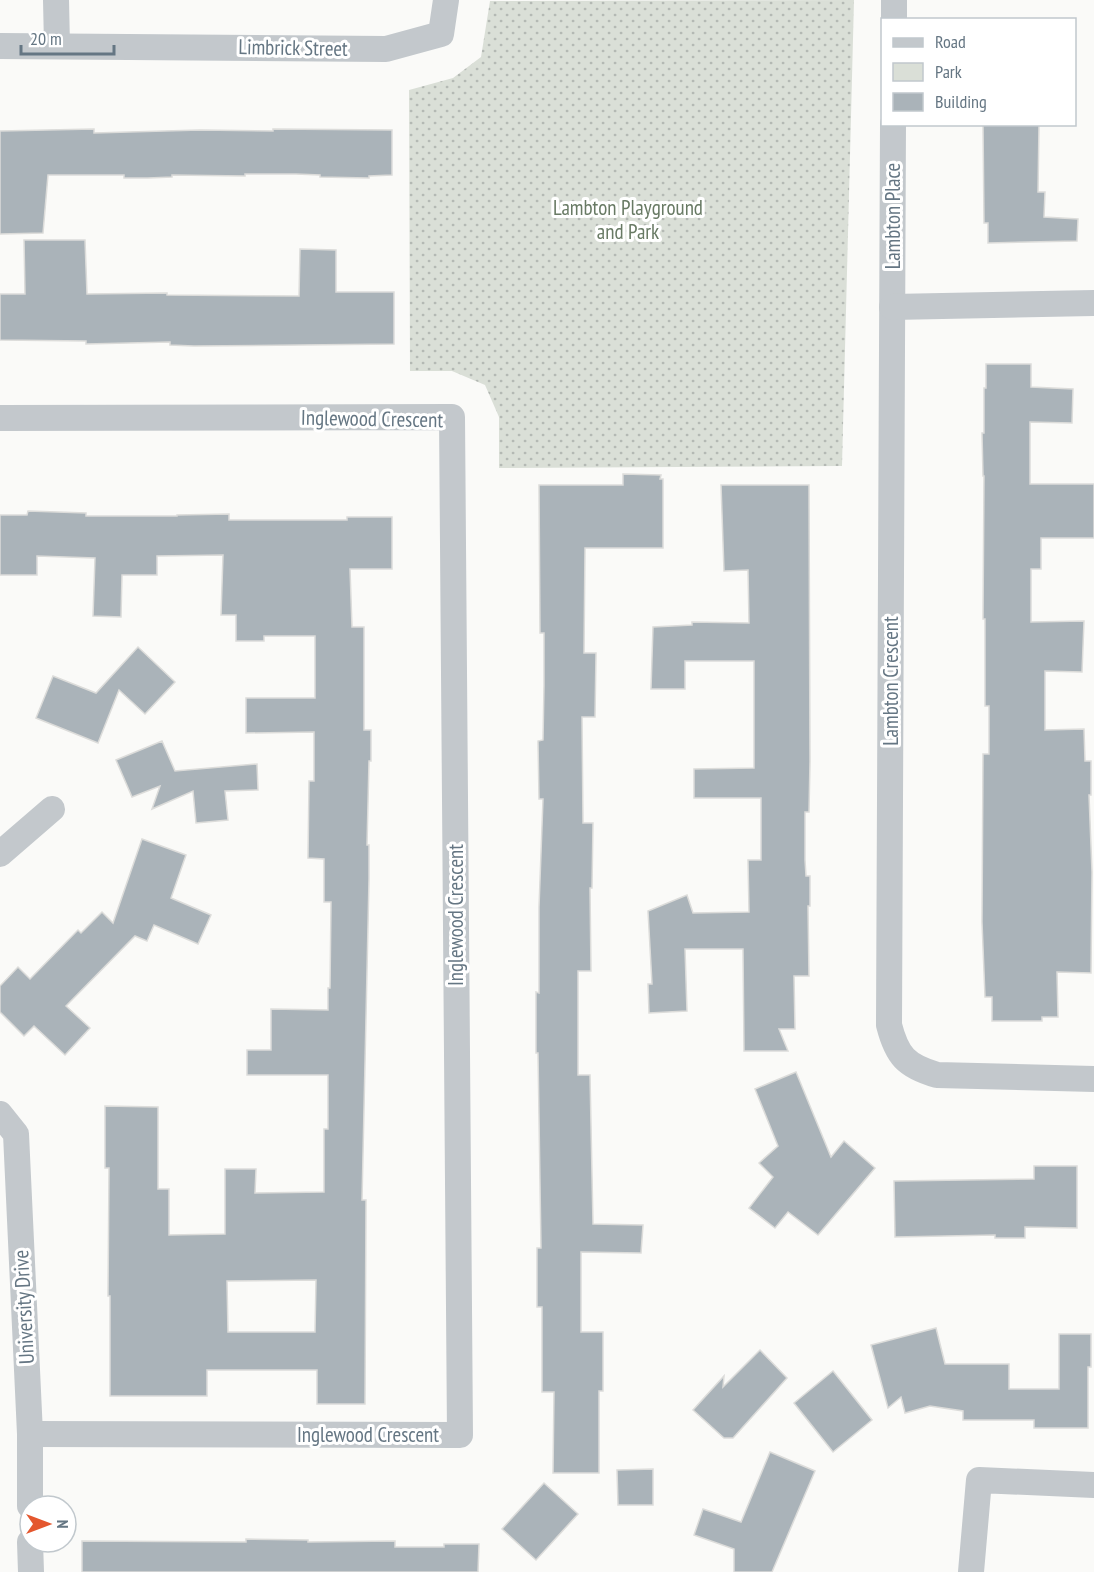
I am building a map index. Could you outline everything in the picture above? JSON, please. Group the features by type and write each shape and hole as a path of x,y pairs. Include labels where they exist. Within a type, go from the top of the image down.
{"street":[{"path":"56,0 57,45"},
{"name":"Limbrick Street","path":"0,46 386,49 441,34 446,0"},
{"path":"894,0 894,18"},
{"name":"Lambton Place","path":"892,307 893,126"},
{"path":"892,307 1094,303"},
{"name":"Lambton Crescent","path":"892,307 889,1025 893,1041 900,1054 918,1069 937,1075 1094,1079"},
{"name":"Inglewood Crescent","path":"0,418 452,417 459,1435 30,1434"},
{"path":"0,854 52,809"},
{"name":"University Drive","path":"0,1114 16,1134 30,1434 30,1494"},
{"path":"971,1572 979,1480 1094,1485"},
{"path":"30,1554 31,1572"}],"green space":[{"name":"Lambton Playground and Park","path":"854,0 842,466 499,468 499,417 485,385 452,371 410,371 409,90 453,78 481,57 490,1"}],"building":[{"path":"983,126 1039,126 1038,192 1045,192 1044,217 1078,219 1077,241 988,243 988,223 984,223"},
{"path":"94,129 94,133 200,130 273,131 273,129 392,130 392,175 369,176 369,178 245,174 245,176 172,175 172,177 124,178 124,175 48,175 43,233 0,234 0,131"},
{"path":"24,240 85,240 87,294 299,296 300,249 336,250 336,292 394,292 394,344 194,346 170,345 170,342 86,344 86,341 0,340 0,294 25,294"},
{"path":"986,364 1031,364 1031,387 1073,389 1072,423 1030,422 1030,484 1094,484 1094,538 1041,538 1041,569 1031,569 1031,622 1084,621 1082,672 1045,671 1045,730 1084,729 1085,761 1091,761 1091,795 1089,795 1092,872 1091,973 1057,972 1058,1017 1042,1017 1042,1021 992,1021 992,997 985,997 982,922 983,754 989,754 989,706 985,706 982,433 984,433"},
{"path":"623,474 661,475 660,479 663,479 663,548 585,548 584,653 596,653 595,717 582,717 583,823 593,823 592,888 590,888 591,971 578,971 578,1075 590,1075 593,1224 643,1225 641,1253 581,1252 581,1332 603,1332 603,1391 599,1391 599,1473 553,1473 554,1392 542,1392 542,1307 537,1307 537,1248 541,1248 536,992 539,993 543,799 539,799 538,741 543,740 544,685 544,633 540,633 539,485 623,485"},
{"path":"721,485 809,485 810,761 809,812 805,812 805,860 806,876 810,876 809,976 794,976 795,1029 779,1029 788,1051 744,1051 743,949 685,949 687,1011 649,1013 648,984 652,984 648,911 687,895 693,913 749,912 748,860 761,860 761,798 694,798 694,769 754,768 754,661 685,661 685,689 651,689 653,627 692,625 692,622 749,623 748,570 724,571"},
{"path":"28,511 86,513 86,516 229,514 229,520 347,520 347,517 392,517 392,569 350,569 352,627 364,627 364,730 371,730 362,1200 366,1200 365,1404 317,1404 317,1370 207,1370 207,1396 110,1396 109,1168 105,1168 105,1106 158,1107 158,1189 169,1189 169,1235 225,1234 225,1169 256,1169 255,1193 324,1192 324,1129 328,1129 328,1075 247,1075 247,1050 271,1050 271,1009 328,1010 331,902 324,902 324,859 308,858 309,781 314,781 314,732 246,733 246,698 315,698 315,636 264,636 264,641 236,641 236,615 221,615 223,555 157,556 157,575 122,575 121,617 93,616 95,558 37,556 37,575 0,575 0,515 27,515","holes":["316,1280 315,1332 228,1332 227,1281"]},
{"path":"138,647 175,682 145,714 119,690 98,743 36,718 53,676 96,693"},
{"path":"162,741 175,771 257,764 258,790 225,791 228,820 196,823 193,791 152,809 160,786 132,797 116,760"},
{"path":"142,839 186,855 171,898 211,915 198,944 154,925 147,941 135,936 66,1006 90,1028 65,1055 34,1026 24,1036 0,1012 0,986 18,967 30,979 78,930 81,933 102,912 113,923"},
{"path":"796,1072 831,1157 844,1141 875,1168 818,1235 788,1212 775,1228 749,1208 773,1177 759,1163 778,1146 755,1089"},
{"path":"1034,1166 1077,1166 1077,1228 1025,1227 1025,1238 995,1238 995,1235 895,1237 894,1181 1034,1179"},
{"path":"936,1328 945,1364 1009,1364 1009,1389 1059,1389 1059,1334 1091,1334 1091,1367 1088,1367 1088,1428 1034,1428 1034,1420 963,1420 963,1411 930,1406 905,1413 901,1397 888,1408 871,1345"},
{"path":"760,1350 787,1378 733,1438 724,1438 693,1410 724,1376 723,1387"},
{"path":"833,1371 872,1420 833,1452 794,1403"},
{"path":"770,1452 815,1471 772,1572 734,1572 734,1549 694,1535 703,1509 741,1522"},
{"path":"653,1469 653,1505 618,1505 617,1470"},
{"path":"544,1483 578,1514 536,1560 502,1529"},
{"path":"246,1539 308,1540 308,1542 395,1541 395,1547 479,1544 478,1572 82,1572 82,1541 246,1542"}]}
